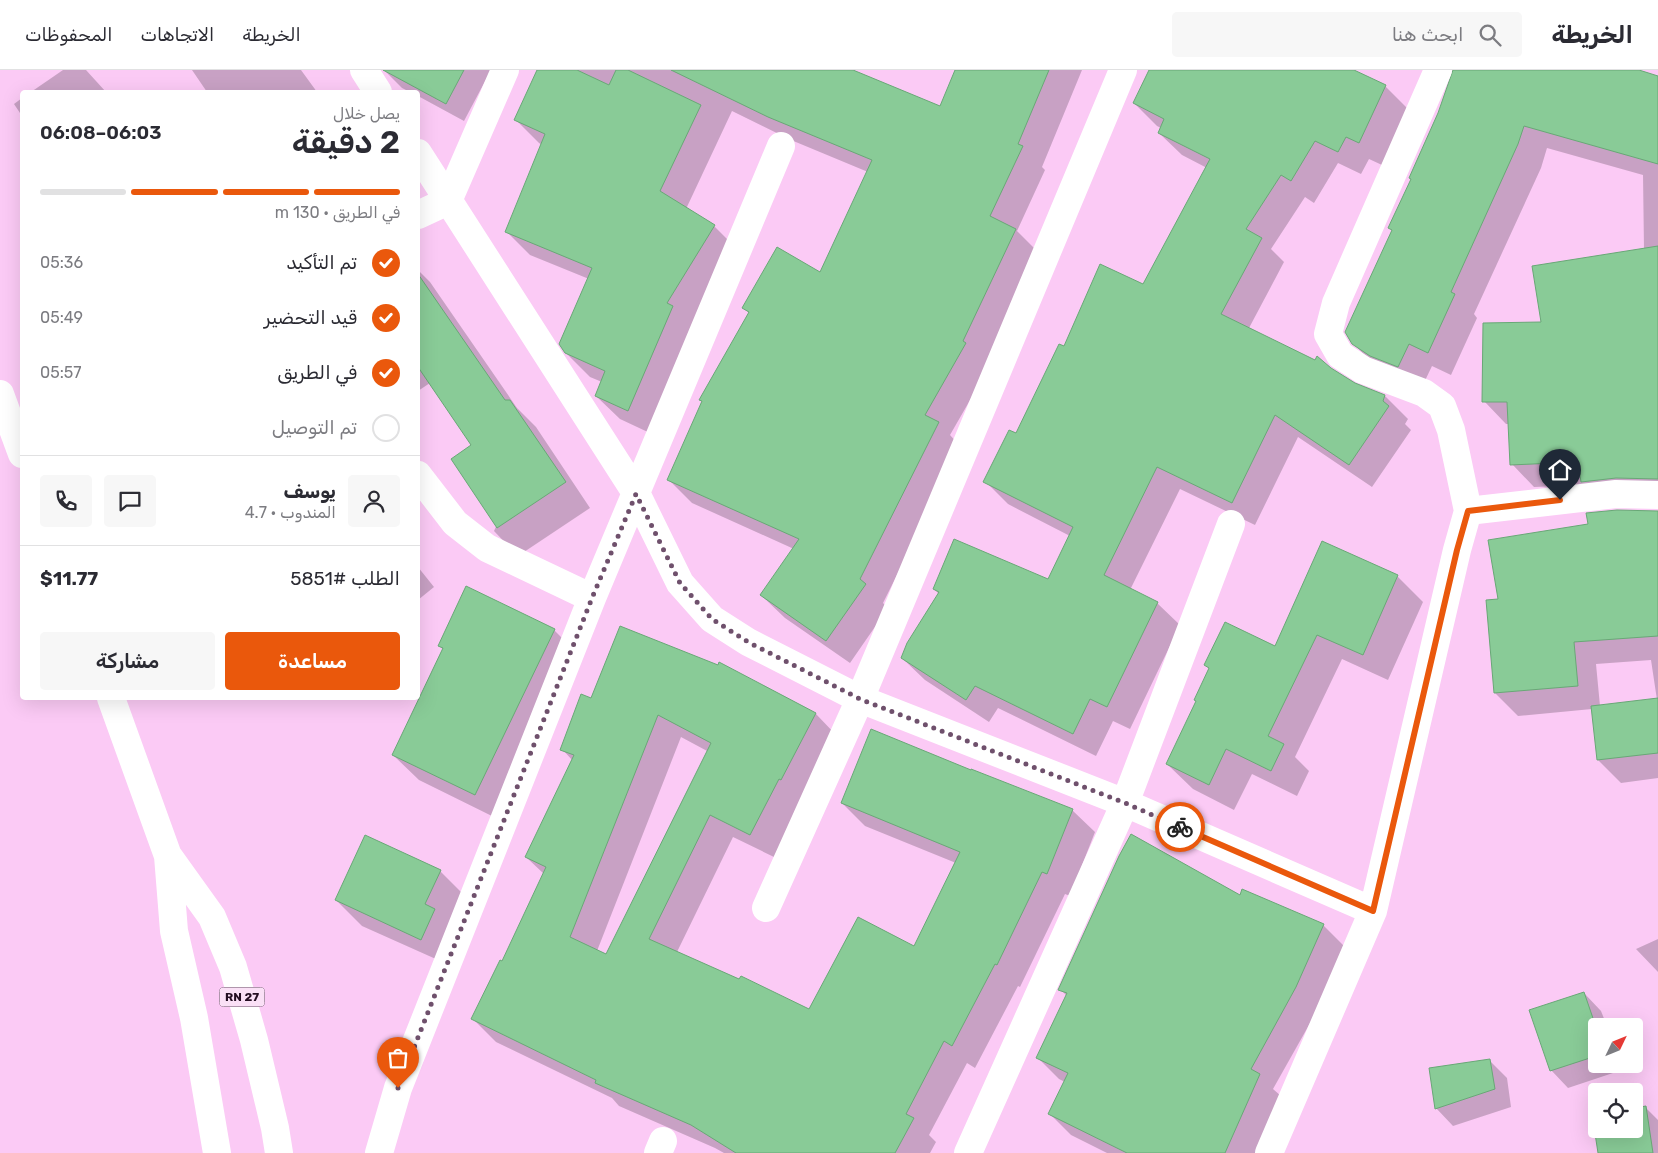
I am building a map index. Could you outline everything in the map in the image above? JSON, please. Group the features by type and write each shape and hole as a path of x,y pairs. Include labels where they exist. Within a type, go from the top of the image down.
{"street":[{"path":"364,70 377,90"},
{"path":"420,214 448,200 505,70"},
{"path":"766,908 860,699 1123,70"},
{"path":"1269,1153 1373,911 1457,550 1468,511 1451,430 1442,406 1424,392 1363,370 1340,356 1328,334 1336,303 1438,70"},
{"path":"379,1153 398,1088 592,598 781,146"},
{"path":"420,156 636,494 680,583 712,619 748,642 860,699 1125,803 1373,911"},
{"path":"0,394 20,449"},
{"path":"420,478 455,523 487,548 592,598"},
{"path":"1468,511 1616,494 1658,495"},
{"path":"968,1153 1125,803 1230,524"},
{"name":"RN 27","path":"112,700 168,856 174,931 196,1027 217,1153"},
{"name":"RN 27","path":"168,856 212,918 233,967 254,1040 279,1153"}],"building":[{"path":"383,70 464,70 446,104"},
{"path":"537,70 577,70 609,85 616,70 628,70 701,105 660,191 715,225 667,303 673,306 628,411 595,396 605,371 565,353 559,344 592,268 505,232 545,134 514,120"},
{"path":"671,70 853,70 940,106 955,70 1049,70 1018,144 1023,146 990,216 1016,229 963,341 966,343 925,415 939,422 860,579 866,584 826,641 760,595 799,539 667,480 702,401 699,400 749,312 742,308 777,247 820,272 872,160 768,117"},
{"path":"1149,70 1354,70 1386,85 1359,143 1346,137 1338,152 1315,141 1291,181 1281,175 1246,229 1262,238 1221,314 1315,360 1317,356 1331,368 1355,383 1385,395 1383,401 1389,406 1349,465 1275,415 1232,503 1157,467 1104,575 1158,602 1107,707 1090,699 1073,734 975,686 966,700 901,658 907,643 939,592 933,589 954,539 1048,579 1073,527 983,482 1009,430 1016,433 1059,344 1064,346 1100,264 1143,284 1210,159 1158,133 1164,119 1133,103"},
{"path":"1453,70 1639,70 1658,76 1658,164 1524,126 1518,144 1451,292 1455,294 1428,353 1409,344 1398,367 1370,356 1352,344 1345,332 1392,230 1388,228 1411,179 1409,178 1438,113"},
{"path":"1658,246 1658,479 1616,478 1581,482 1578,462 1510,465 1507,402 1482,402 1483,323 1541,322 1532,266"},
{"path":"420,277 505,400 510,400 566,482 497,528 451,459 471,445 420,370"},
{"path":"1617,510 1658,511 1658,636 1574,642 1578,686 1494,693 1486,600 1498,599 1488,540 1588,524 1586,513"},
{"path":"1322,541 1398,575 1363,655 1317,635 1268,736 1284,744 1271,771 1226,749 1209,785 1166,764 1196,701 1194,700 1209,668 1204,665 1225,622 1275,646"},
{"path":"466,586 555,629 475,795 392,755 418,700 420,700 420,696 443,648 438,646"},
{"path":"620,626 718,665 719,662 816,713 750,835 710,815 649,939 739,979 741,976 809,1009 858,917 914,946 960,852 841,803 871,729 1073,809 1047,874 1042,872 997,965 995,964 952,1046 944,1041 906,1114 914,1118 895,1153 736,1153 691,1125 595,1083 596,1080 471,1019 500,960 502,961 546,867 525,857 574,755 560,750 581,694 591,698","holes":["658,715 711,743 606,954 570,937"]},
{"path":"1658,698 1658,753 1597,760 1591,706"},
{"path":"1131,834 1240,895 1242,889 1324,924 1296,987 1251,1069 1260,1074 1225,1153 1127,1153 1048,1114 1068,1073 1036,1058 1067,993 1058,990 1119,856"},
{"path":"365,835 441,870 425,904 435,909 421,940 335,900"},
{"path":"1584,992 1593,1018 1588,1018 1588,1059 1550,1071 1529,1010"},
{"path":"1490,1059 1495,1089 1435,1109 1429,1068"},
{"path":"1643,1106 1646,1106 1653,1153 1598,1153 1596,1138 1643,1138"}],"way so far":[{"path":"398,1088 592,598 636,494 680,583 712,619 748,642 860,699 1125,803 1180,827"}],"route":[{"path":"1180,827 1373,911 1457,550 1468,511 1560,500"}]}
